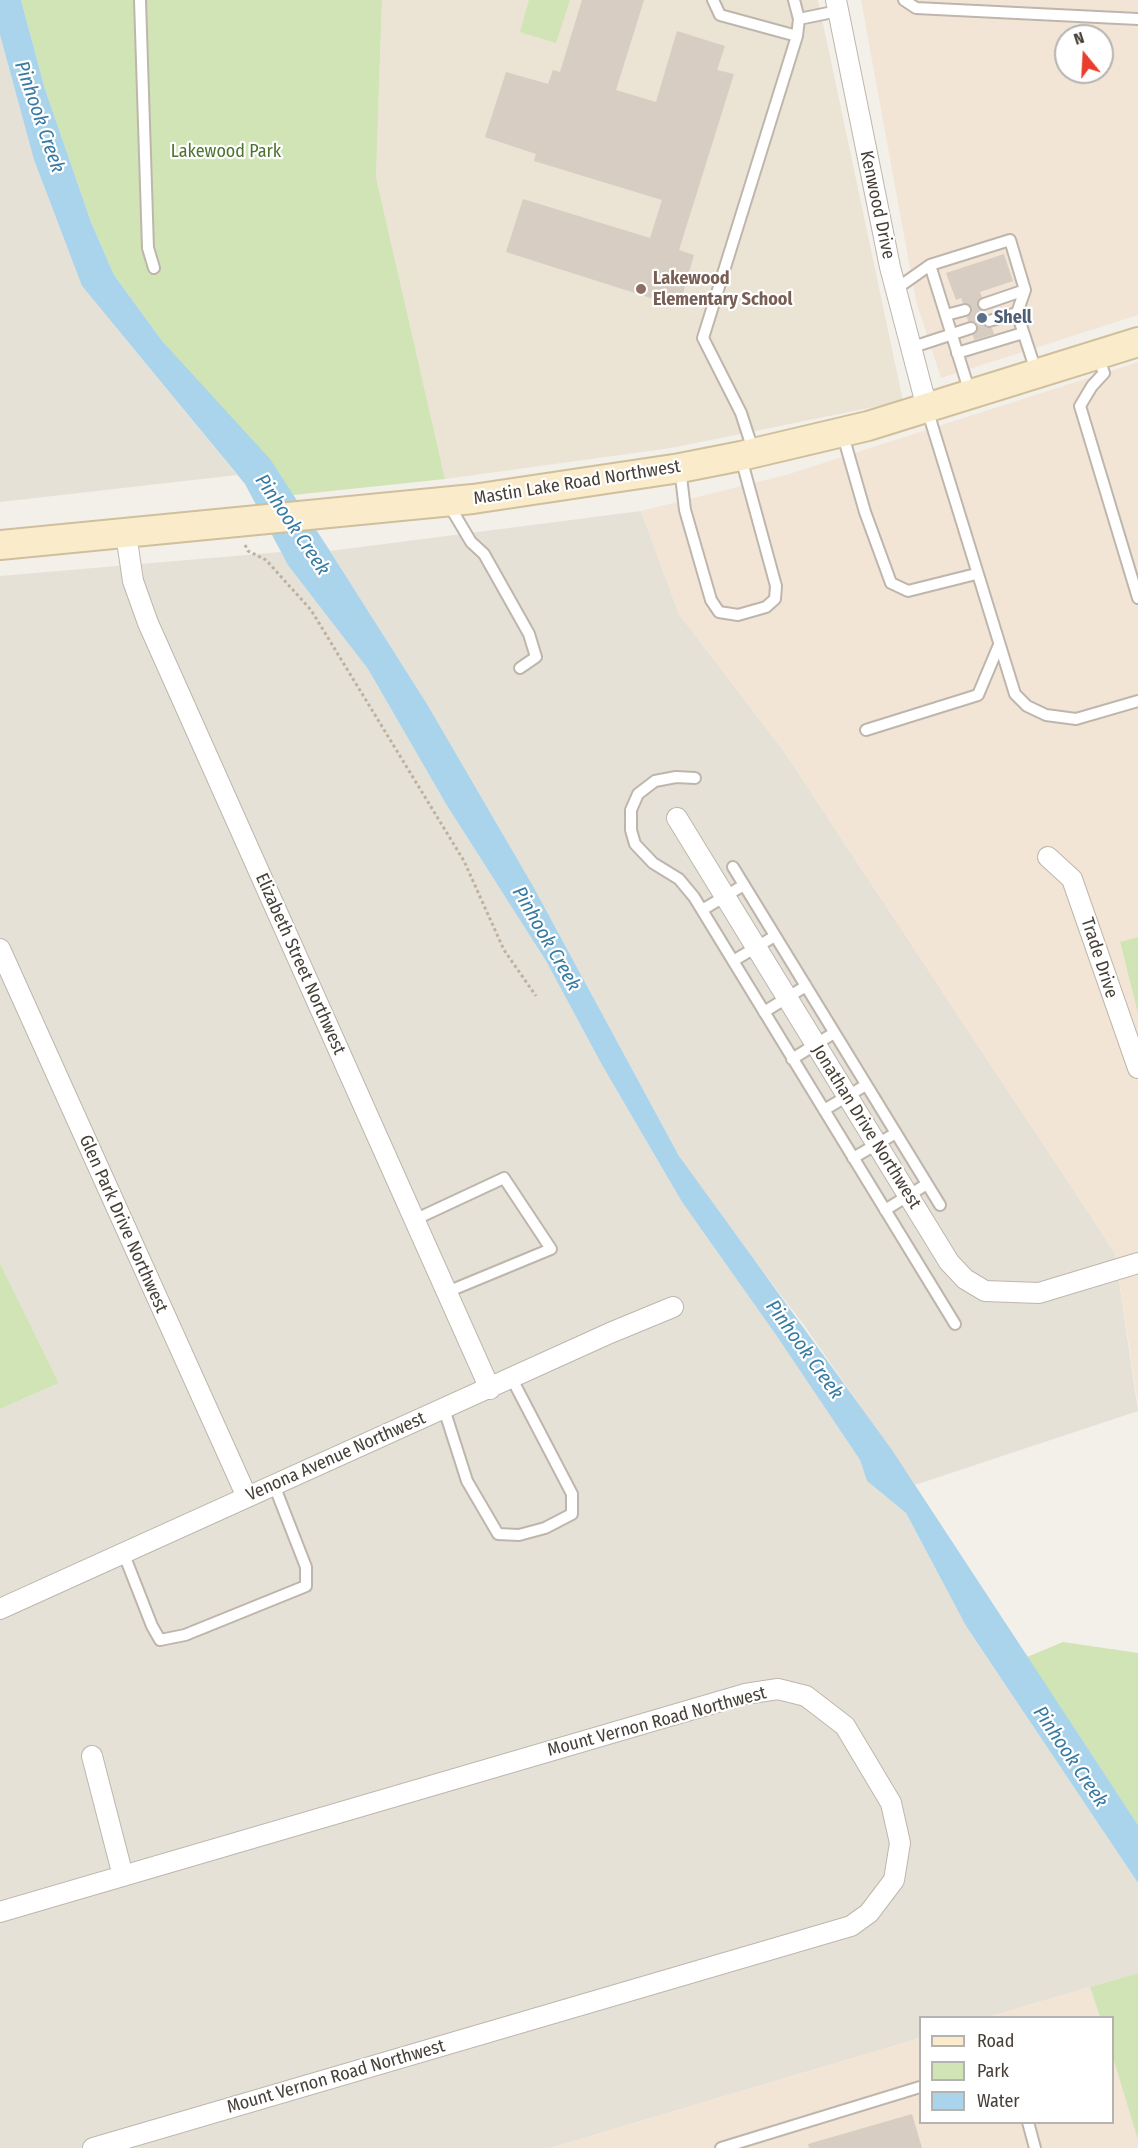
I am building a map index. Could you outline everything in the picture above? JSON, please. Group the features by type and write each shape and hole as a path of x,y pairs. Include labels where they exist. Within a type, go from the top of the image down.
{"street":[{"name":"Kenwood Drive","path":"837,6 896,290 927,408"},
{"name":"Mastin Lake Road Northwest","path":"0,545 447,502 586,484 680,468 747,455 842,432 971,395 1138,342"},
{"name":"Elizabeth Street Northwest","path":"126,534 133,581 148,623 490,1389"},
{"name":"Jonathan Drive Northwest","path":"677,818 949,1262 965,1280 985,1291 1039,1293 1138,1263"},
{"name":"Trade Drive","path":"1048,857 1072,879 1138,1068"},
{"name":"Glen Park Drive Northwest","path":"0,949 248,1497"},
{"name":"Venona Avenue Northwest","path":"0,1609 610,1333 673,1307"},
{"name":"Mount Vernon Road Northwest","path":"0,1912 745,1694 778,1689 806,1696 845,1726 891,1803 900,1843 894,1880 869,1913 851,1926 93,2148"},
{"path":"92,1756 123,1876"}],"lane":[{"path":"140,0 148,248 154,268"},
{"path":"712,0 720,15 797,36"},
{"path":"680,468 685,510 711,600 719,612 738,615 766,607 775,598 776,586 747,455 741,414 703,338 797,36 799,19 795,0"},
{"path":"904,0 916,8 1138,19"},
{"path":"799,19 837,6"},
{"path":"896,290 930,265 1010,240 1025,290 1017,313 1037,374"},
{"path":"930,265 971,395"},
{"path":"984,304 1025,290"},
{"path":"946,315 965,310"},
{"path":"989,321 1017,313"},
{"path":"910,348 971,328"},
{"path":"957,353 1023,333"},
{"path":"1097,355 1104,373 1092,386 1080,406 1138,598"},
{"path":"927,408 976,574 1015,694 1027,706 1046,715 1076,719 1138,701"},
{"path":"842,432 865,512 891,583 908,591 976,574"},
{"path":"447,502 471,542 484,554 529,634 536,657 520,668"},
{"path":"866,730 978,695 999,645"},
{"path":"695,778 676,777 655,781 638,794 631,810 631,830 635,844 652,863 679,879 702,910 955,1324"},
{"path":"733,867 940,1205"},
{"path":"702,910 744,885"},
{"path":"733,961 775,936"},
{"path":"764,1012 806,986"},
{"path":"792,1059 834,1033"},
{"path":"824,1110 866,1085"},
{"path":"853,1158 896,1133"},
{"path":"414,1220 504,1178 550,1249 447,1292"},
{"path":"885,1210 927,1184"},
{"path":"444,1409 467,1481 498,1534 519,1535 545,1528 572,1514 572,1494 512,1379"},
{"path":"123,1552 152,1626 160,1640 185,1635 306,1587 306,1567 274,1485"},
{"path":"721,2148 919,2088"},
{"path":"1029,2124 1035,2148"}],"path":[{"path":"242,523 248,551 266,561 311,610 464,861 504,950 536,996"}],"shaded area":[{"name":"Lakewood Elementary School","path":"382,0 818,0 903,401 671,448 445,479 376,177"},
{"path":"861,0 1138,0 1138,315 941,378 916,301"},
{"path":"0,35 34,160 82,286 237,475 0,502"},
{"path":"1138,362 1138,937 1120,943 1138,1014 1138,1405 1115,1253 783,750 679,614 641,511 786,475"},
{"path":"641,511 679,614 783,750 1115,1253 1138,1411 915,1485 804,1325 723,1220 679,1156 533,886 427,704 330,551"},
{"path":"281,552 368,669 446,804 546,961 602,1065 682,1202 776,1335 860,1460 867,1481 906,1513 966,1626 1138,1883 1138,1973 991,2016 919,2016 919,2038 550,2148 0,2148 0,1409 59,1383 0,1263 0,576"},
{"path":"1090,1987 1100,2016 991,2016"},
{"path":"919,2038 919,2124 1114,2124 1114,2061 1138,2140 1138,2148 550,2148"}],"green space":[{"name":"Lakewood Park","path":"21,0 382,0 376,177 445,479 293,495 272,463 166,346 114,275 91,222 45,89"},
{"path":"529,0 570,0 556,43 520,32"},
{"path":"1138,937 1138,1014 1120,942"},
{"path":"0,1263 59,1383 0,1409"},
{"path":"1063,1642 1138,1653 1138,1825 1027,1657"},
{"path":"1138,1973 1138,2140 1114,2061 1114,2016 1100,2016 1090,1987"}],"water":[{"name":"Pinhook Creek","path":"0,0 21,0 45,89 91,222 114,275 163,342 270,459 330,551 427,704 533,886 679,1156 892,1450 1138,1825 1138,1883 966,1626 906,1513 867,1481 860,1460 776,1335 682,1202 602,1065 546,961 446,804 368,669 288,565 245,484 82,286 34,160 0,35"}],"building":[{"path":"582,0 644,0 616,90 656,102 677,31 725,46 717,70 734,74 679,250 694,255 679,307 506,252 523,199 650,238 662,200 534,161 536,154 485,137 506,72 548,84 553,70 560,72"},
{"path":"1004,254 1013,281 980,292 982,297 977,306 987,314 982,319 982,324 987,328 992,328 994,334 974,340 973,335 978,326 976,322 968,321 967,317 972,313 972,308 963,303 961,298 956,300 946,273"},
{"path":"912,2114 922,2148 809,2148 808,2144"}],"place":[{"name":"Lakewood Elementary School","path":"641,289"},
{"name":"Shell","path":"982,318"}]}
